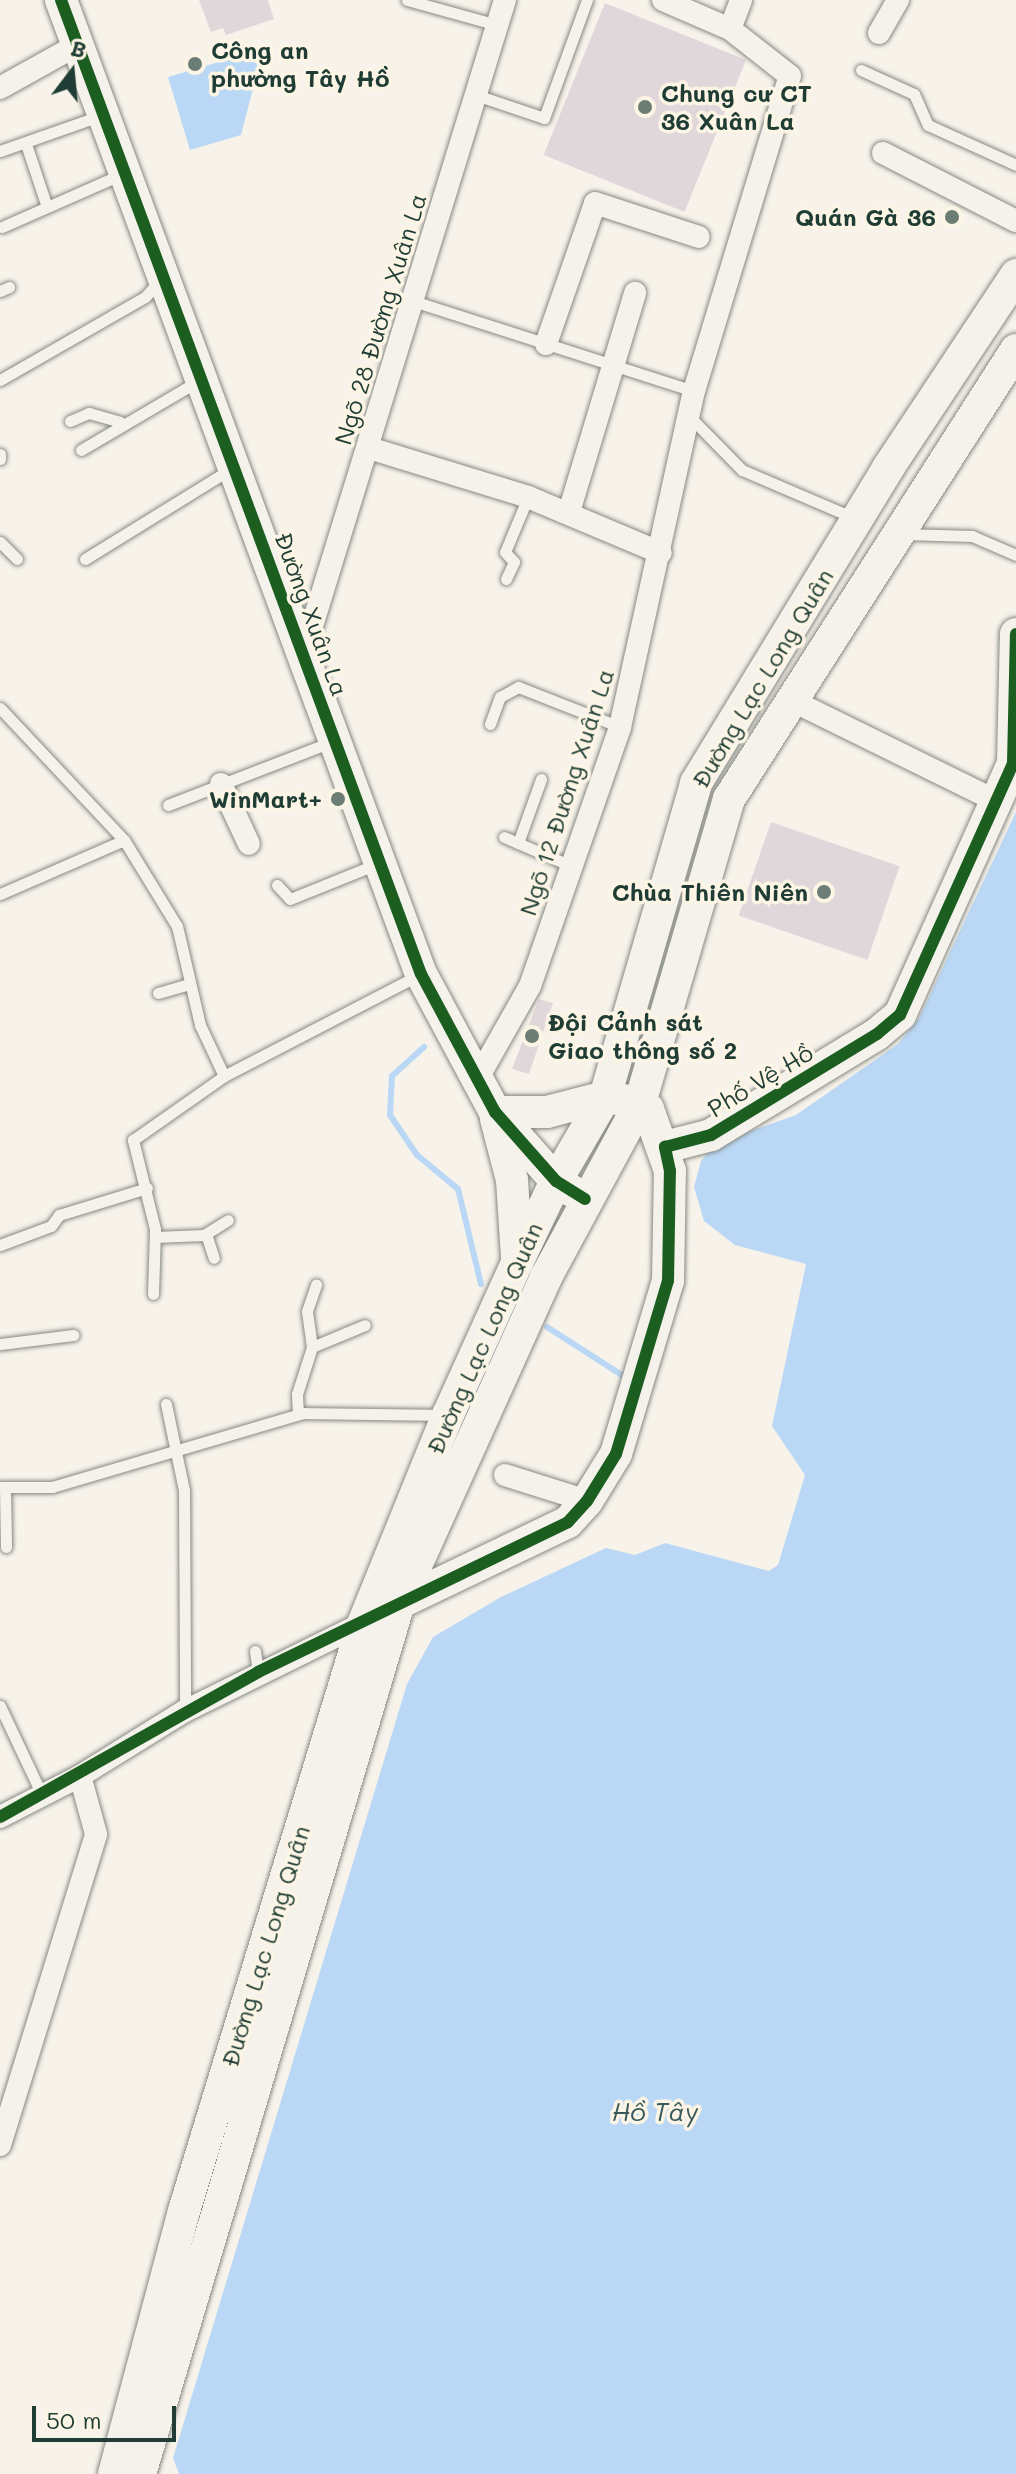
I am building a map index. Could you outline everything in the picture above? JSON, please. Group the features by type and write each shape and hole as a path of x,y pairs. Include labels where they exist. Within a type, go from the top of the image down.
{"main road":[{"name":"Đường Xuân La","path":"63,1 421,974 479,1076 495,1112 556,1181 585,1199"},
{"name":"Đường Lạc Long Quân","path":"136,2473 184,2211 363,1624 448,1415 517,1263 556,1181 605,1097 696,783 857,519 1016,275"},
{"name":"Đường Lạc Long Quân","path":"136,2473 399,1603 585,1199 640,1103 729,799 1016,350"},
{"name":"Phố Vệ Hồ","path":"665,1147 711,1135 889,1026 907,1001 996,801 1016,745 1016,634"},
{"path":"399,1603 568,1522 587,1501 616,1454 668,1281 670,1171 665,1147 640,1103 605,1097 547,1112 495,1112 513,1189 517,1263"}],"street":[{"name":"Ngõ 28 Đường Xuân La","path":"304,652 505,0"},
{"path":"663,0 730,29 741,0"},
{"path":"879,33 898,0"},
{"name":"Ngõ 12 Đường Xuân La","path":"479,1076 530,986 569,865 620,727 691,418 694,391 790,76 730,29"},
{"path":"0,88 81,43"},
{"path":"883,153 1016,221"},
{"path":"546,344 595,203 699,237"},
{"path":"569,512 609,367 635,293"},
{"path":"369,448 528,497 661,553"},
{"path":"793,701 996,801"},
{"path":"221,784 249,844"},
{"path":"505,1475 587,1501"},
{"path":"0,1817 80,1776 185,1711 256,1662 363,1624 399,1603"},
{"path":"0,2145 96,1834 80,1776"}],"lane":[{"path":"407,0 497,25"},
{"path":"476,95 544,118 587,0"},
{"path":"861,70 914,94 928,125 1016,165"},
{"path":"0,151 105,114"},
{"path":"26,144 47,207"},
{"path":"2,227 126,172"},
{"path":"0,380 145,297 164,275"},
{"path":"413,301 609,367 694,391"},
{"path":"81,450 120,422 201,380"},
{"path":"70,421 89,413 120,422"},
{"path":"691,418 742,470 857,519"},
{"path":"85,559 235,467"},
{"path":"506,579 514,562 505,552 528,497"},
{"path":"900,534 972,536 1016,555"},
{"path":"0,542 17,559"},
{"path":"490,724 500,697 518,687 620,727"},
{"path":"0,708 124,840 177,926 200,1025 224,1076"},
{"path":"168,805 334,741"},
{"path":"518,843 541,779"},
{"path":"504,837 569,865"},
{"path":"0,894 124,840"},
{"path":"277,885 290,899 379,863"},
{"path":"153,1294 155,1237 147,1188 133,1140 224,1076 421,974"},
{"path":"158,993 190,984"},
{"path":"0,1245 51,1226 59,1215 147,1188"},
{"path":"155,1237 206,1234 228,1220"},
{"path":"206,1234 214,1258"},
{"path":"298,1414 297,1394 312,1347 307,1311 316,1285"},
{"path":"312,1347 365,1325"},
{"path":"0,1344 73,1335"},
{"path":"166,1404 173,1451 184,1490 185,1711"},
{"path":"6,1547 2,1487 52,1487 298,1414 448,1415"},
{"path":"0,1706 42,1795"}],"water":[{"path":"253,52 260,61 241,135 190,150 168,77"},
{"name":"Hồ Tây","path":"1016,812 1016,2474 179,2474 173,2458 407,1684 433,1637 501,1597 606,1548 635,1555 665,1543 769,1571 778,1565 805,1475 772,1426 806,1264 735,1245 704,1221 694,1187 701,1161 716,1143 796,1115 898,1044 919,1018"}],"building":[{"path":"199,0 268,0 274,19 226,35 223,28 211,32"},
{"name":"Chung cư CT 36 Xuân La","path":"605,3 746,60 684,212 544,155"},
{"name":"Chùa Thiên Niên","path":"771,822 900,866 867,960 739,916"},
{"name":"Đội Cảnh sát Giao thông số 2","path":"539,999 553,1003 529,1074 512,1069"}],"waterway":[{"path":"424,1047 392,1076 390,1115 417,1155 458,1189 481,1284"},
{"path":"547,1327 628,1379"}],"cycle path":[{"path":"61,0 421,974 495,1112 556,1181 585,1199"},
{"path":"0,1817 258,1672 568,1522 587,1501 616,1454 668,1281 670,1171 665,1147 711,1135 877,1034 900,1015 1013,763 1016,634"}],"place":[{"name":"Công an phường Tây Hồ","path":"195,64"},
{"name":"Chung cư CT 36 Xuân La","path":"645,107"},
{"name":"Quán Gà 36","path":"952,217"},
{"name":"WinMart+","path":"338,799"},
{"name":"Chùa Thiên Niên","path":"824,892"},
{"name":"Đội Cảnh sát Giao thông số 2","path":"532,1036"}]}
